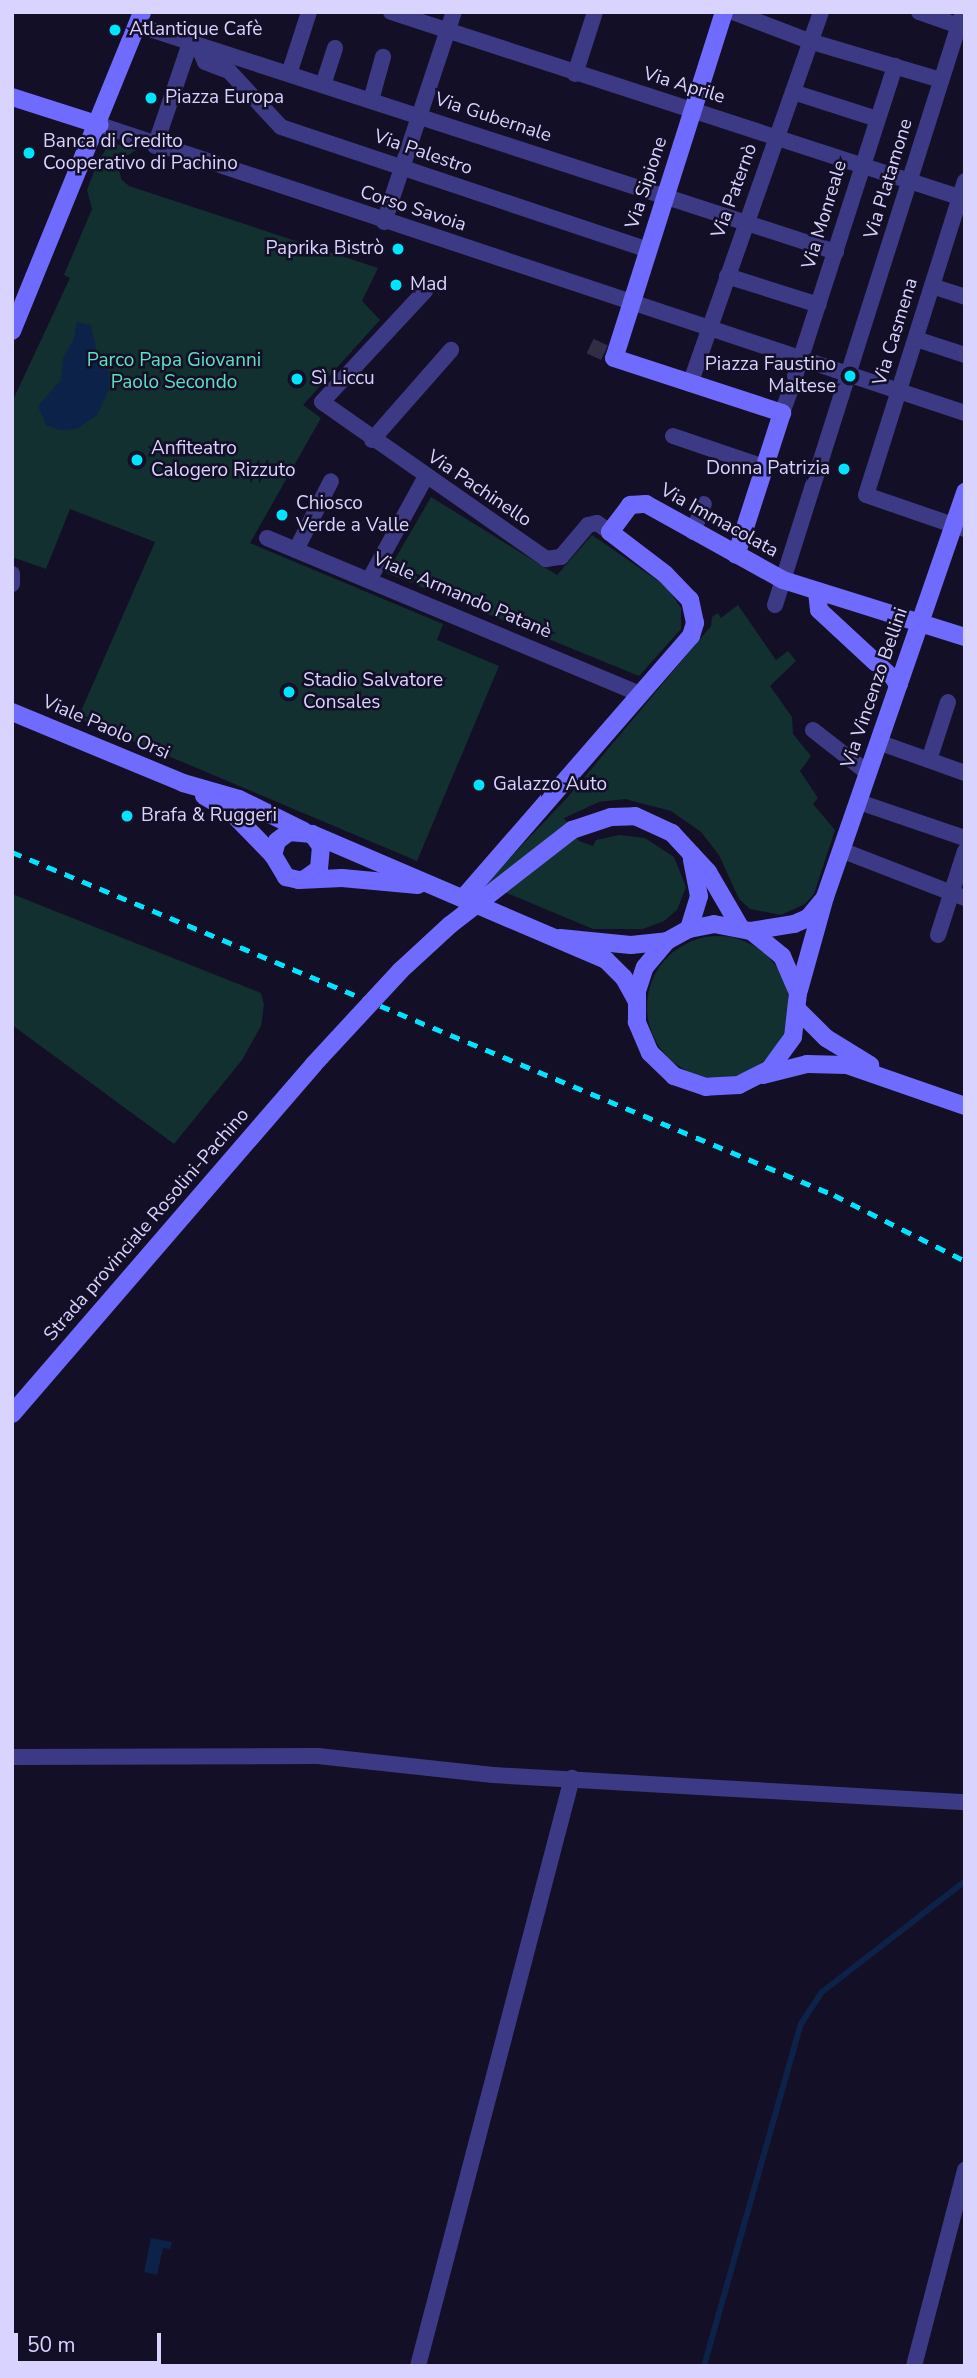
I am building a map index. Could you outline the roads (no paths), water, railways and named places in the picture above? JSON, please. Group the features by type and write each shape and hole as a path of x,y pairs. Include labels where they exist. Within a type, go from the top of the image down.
{"main road":[{"name":"Via Sipione","path":"690,384 610,356 631,303 692,110 730,15"},
{"path":"13,328 100,125 140,19"},
{"name":"Corso Savoia","path":"12,97 100,125"},
{"path":"690,384 782,413"},
{"name":"Via Monreale","path":"736,555 782,413"},
{"name":"Via Vincenzo Bellini","path":"798,1002 825,897 919,625 959,527 965,492"},
{"name":"Via Immacolata","path":"610,532 622,512 638,501 783,580 965,638"},
{"path":"464,897 691,636 694,609 665,575 610,532"},
{"path":"817,591 819,610 899,684"},
{"name":"Viale Paolo Orsi","path":"12,712 183,783"},
{"path":"183,783 230,811 273,855 286,877 439,887"},
{"path":"183,783 239,799 308,832 606,960 624,978 636,1000 644,1043 674,1076 717,1088 759,1076 822,1064 888,1076"},
{"name":"Strada provinciale Rosolini-Pachino","path":"12,1414 314,1064 450,925 572,830 611,817 635,816 672,833 687,846 708,872 745,929"},
{"path":"273,855 282,835 308,832"},
{"path":"306,878 322,862 321,846 308,832"},
{"path":"687,846 699,880 689,929"},
{"path":"636,1000 645,967 667,941 689,929 714,924 745,929 794,924 808,918 825,897"},
{"path":"745,929 782,956 798,1002 826,1038 888,1076 965,1107"},
{"path":"560,938 631,944 667,941"},
{"path":"759,1076 787,1049 798,1002"}],"street":[{"path":"289,74 309,12"},
{"name":"Via Aprile","path":"391,12 962,198"},
{"path":"384,222 454,12"},
{"path":"575,74 595,12"},
{"name":"Via Paternò","path":"690,384 707,329 821,12"},
{"path":"919,12 962,22"},
{"path":"730,15 941,80"},
{"name":"Via Gubernale","path":"140,19 194,45 836,252"},
{"name":"Via Platamone","path":"783,580 851,375 941,80 962,22"},
{"path":"155,146 194,45"},
{"name":"Via Palestro","path":"194,45 205,62 229,71 281,127 648,250"},
{"path":"323,85 335,47"},
{"path":"371,100 383,57"},
{"name":"Via Monreale","path":"782,413 895,66"},
{"path":"793,92 877,119"},
{"name":"Corso Savoia","path":"100,125 155,146 900,391"},
{"name":"Via Casmena","path":"959,527 866,495 962,198 965,181"},
{"path":"727,276 819,305"},
{"path":"932,286 965,297"},
{"name":"Via Pachinello","path":"425,291 322,402 425,478 546,559 561,557 588,525 597,523 610,532"},
{"path":"916,339 965,355"},
{"path":"372,440 451,350"},
{"path":"900,391 965,413"},
{"path":"673,436 764,467"},
{"path":"369,580 425,478"},
{"path":"296,550 331,481"},
{"path":"693,532 704,504"},
{"name":"Viale Armando Patanè","path":"267,538 640,694"},
{"path":"12,575 12,584"},
{"path":"775,605 783,580"},
{"path":"929,760 948,702"},
{"path":"813,730 868,773"},
{"path":"878,742 965,773"},
{"path":"859,802 965,838"},
{"path":"842,850 958,895"},
{"path":"938,935 958,895 965,851"},
{"path":"12,1758 318,1756 493,1775 965,1802"},
{"path":"418,2366 572,1778"},
{"path":"914,2366 965,2170"}],"water":[{"path":"77,322 91,325 97,354 109,372 109,389 97,415 77,429 60,430 46,425 38,406 61,380 63,358 74,339"},
{"path":"151,2238 172,2242 170,2249 163,2248 157,2275 144,2272"}],"waterway":[{"path":"704,2366 801,2024 822,1992 965,1881"}],"tunnel":[{"path":"590,346 607,354"}],"railway":[{"path":"12,852 834,1195 965,1261"}],"place":[{"name":"Atlantique Cafè","path":"115,30"},
{"name":"Piazza Europa","path":"151,98"},
{"name":"Banca di Credito Cooperativo di Pachino","path":"29,153"},
{"name":"Paprika Bistrò","path":"398,249"},
{"name":"Mad","path":"396,285"},
{"name":"Piazza Faustino Maltese","path":"850,376"},
{"name":"Sì Liccu","path":"297,379"},
{"name":"Anfiteatro Calogero Rizzuto","path":"137,460"},
{"name":"Donna Patrizia","path":"844,469"},
{"name":"Chiosco Verde a Valle","path":"282,515"},
{"name":"Stadio Salvatore Consales","path":"289,692"},
{"name":"Galazzo Auto","path":"479,785"},
{"name":"Brafa & Ruggeri","path":"127,816"}],"park label":[{"name":"Parco Papa Giovanni Paolo Secondo","path":"174,372"}]}
